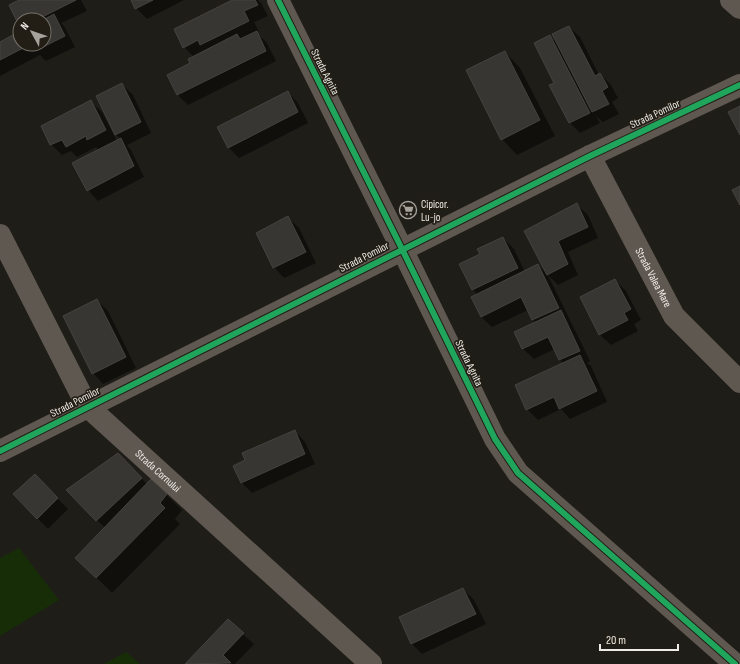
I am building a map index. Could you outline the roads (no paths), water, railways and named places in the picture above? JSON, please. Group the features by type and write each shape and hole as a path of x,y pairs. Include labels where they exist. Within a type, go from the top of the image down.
{"street":[{"name":"Strada Agnita","path":"278,0 495,439 518,473 735,664"},
{"path":"731,0 740,8"},
{"name":"Strada Pomilor","path":"0,451 87,406 590,156 740,85"},
{"name":"Strada Valea Mare","path":"590,156 674,316 740,382"},
{"name":"Strada Cornului","path":"0,235 87,406 372,664"}],"place":[{"name":"Cipicor. Lu-jo","path":"408,210"}]}
